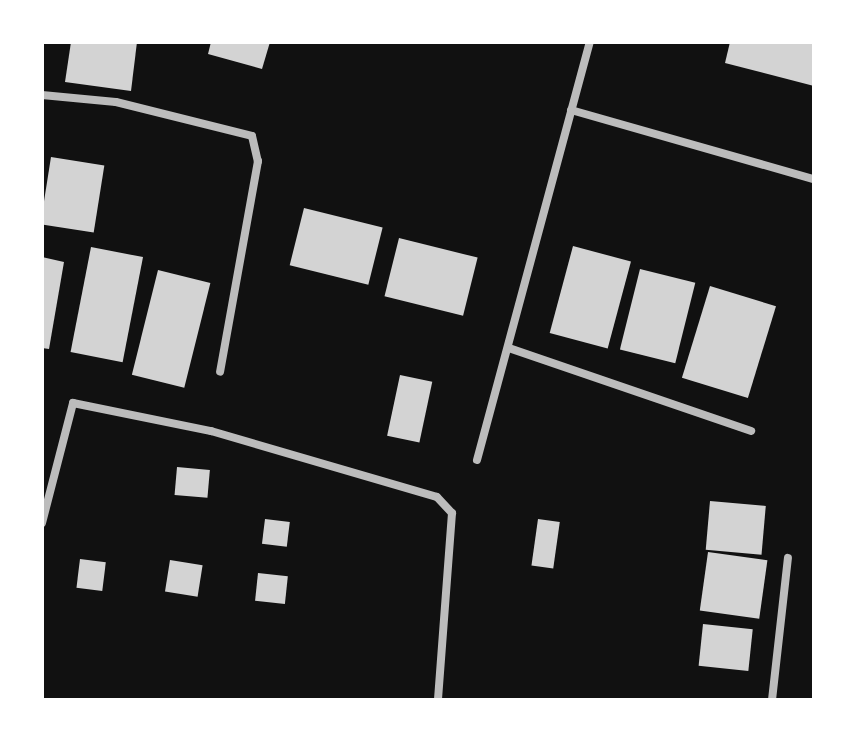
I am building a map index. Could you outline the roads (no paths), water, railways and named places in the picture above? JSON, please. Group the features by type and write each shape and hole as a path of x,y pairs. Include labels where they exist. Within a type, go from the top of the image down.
{"street":[{"path":"477,460 590,42"},
{"path":"42,95 116,102 252,136 258,161 220,372"},
{"path":"571,110 814,179"},
{"path":"509,348 751,431"},
{"path":"42,523 73,403 211,431 437,497 452,513 438,700"},
{"path":"772,700 788,558"}]}
